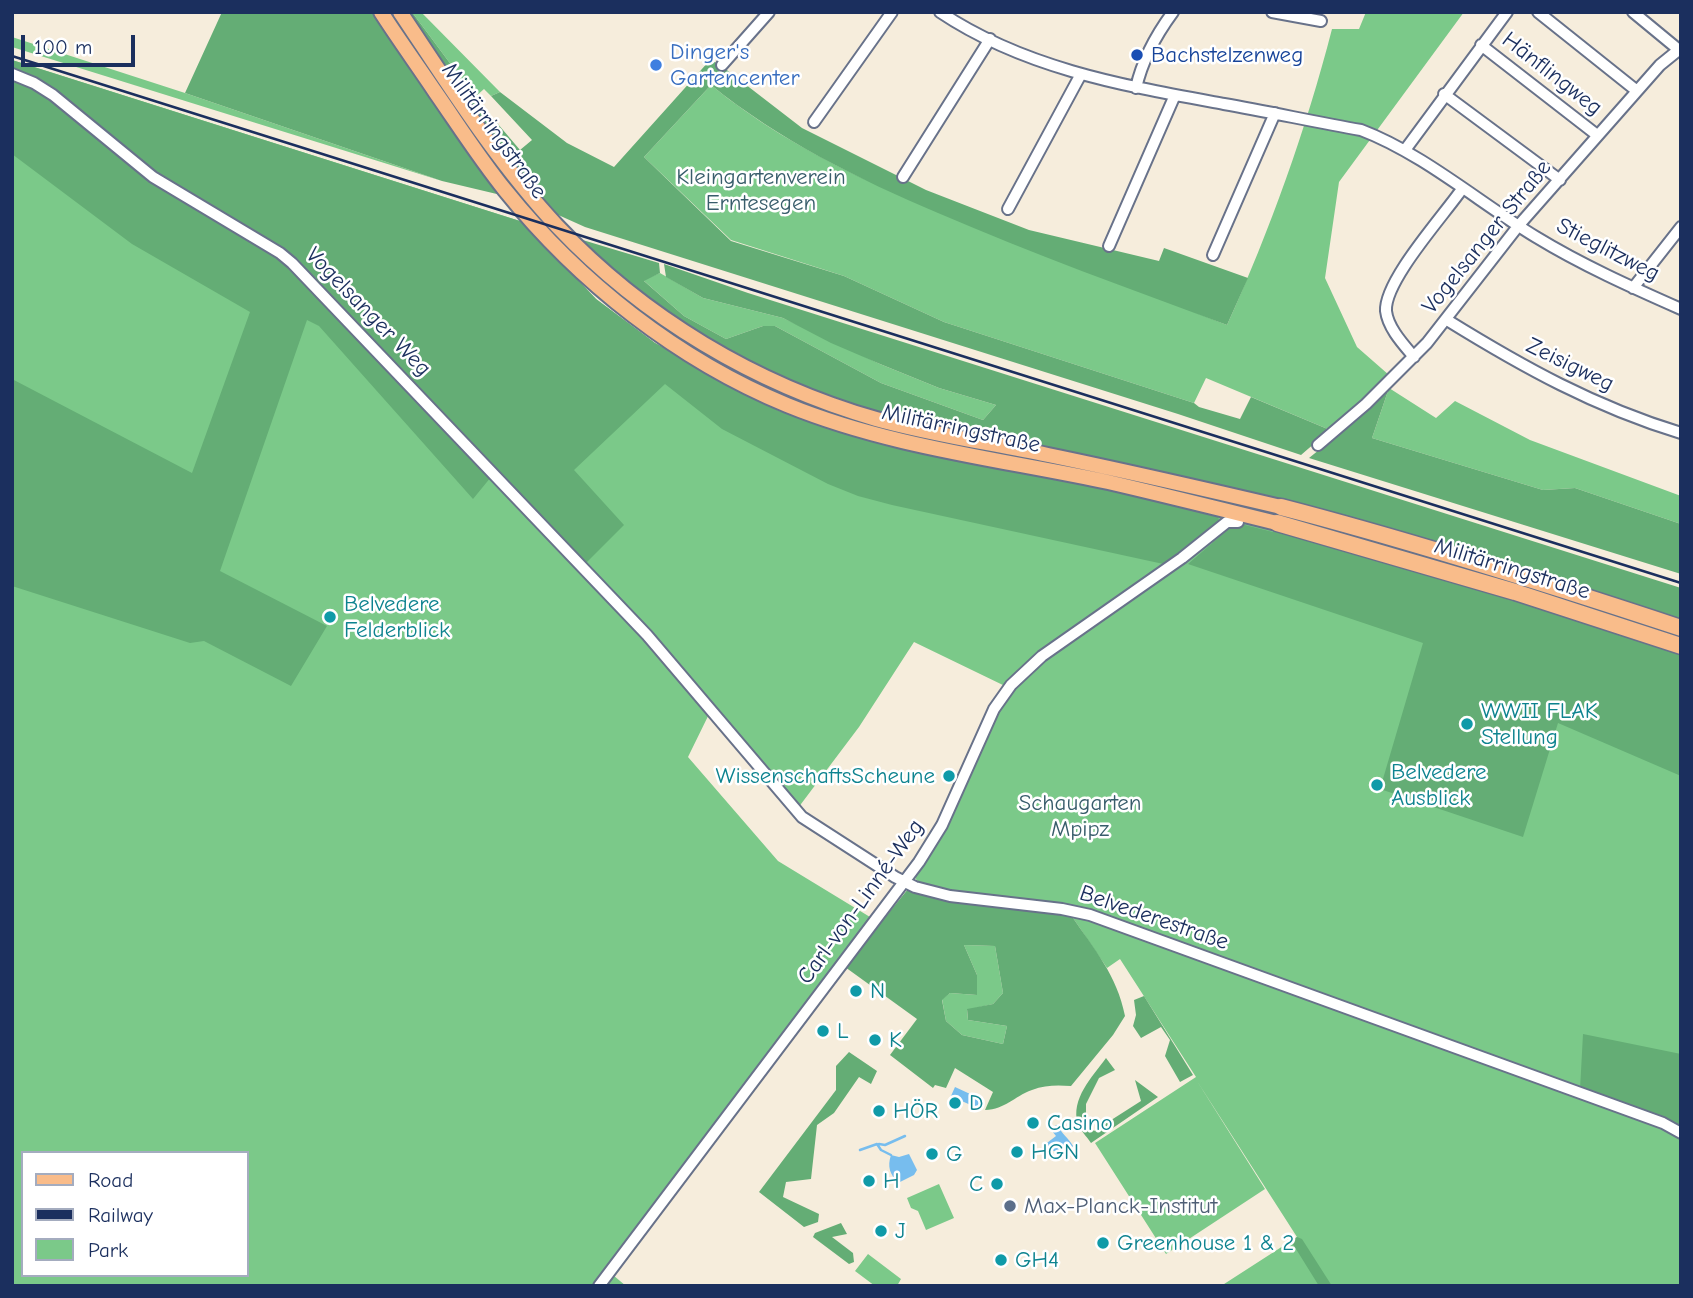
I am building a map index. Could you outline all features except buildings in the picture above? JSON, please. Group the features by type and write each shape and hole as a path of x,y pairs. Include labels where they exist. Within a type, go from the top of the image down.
{"highway":[{"name":"Militärringstraße","path":"1282,507 1378,532 1517,574 1681,628"},
{"name":"Militärringstraße","path":"1277,523 1515,592 1681,646"}],"main road":[{"name":"Militärringstraße","path":"381,12 505,190 541,231 621,306 695,358 786,404 872,434 971,457 1109,483 1277,523"},
{"name":"Militärringstraße","path":"400,12 463,105 557,225 631,294 705,346 793,390 877,419 1282,507"}],"street":[{"path":"722,65 769,12"},
{"path":"814,122 892,12"},
{"name":"Stieglitzweg","path":"940,12 990,39 1048,65 1136,88 1361,130 1405,150 1559,250 1681,309"},
{"path":"1136,88 1151,47 1173,12"},
{"path":"1272,12 1321,21"},
{"path":"1405,150 1507,12"},
{"path":"1538,12 1637,91"},
{"path":"1633,12 1680,49"},
{"path":"903,177 990,39"},
{"name":"Hänflingweg","path":"1481,45 1597,135"},
{"name":"Vogelsanger Straße","path":"1318,445 1366,404 1447,320 1519,225 1660,65 1680,49"},
{"name":"Vogelsanger Weg","path":"12,74 53,95 153,177 280,253 292,263 647,635"},
{"path":"1007,209 1081,74"},
{"path":"1444,94 1560,180"},
{"path":"1108,246 1175,95"},
{"path":"1213,255 1275,114"},
{"path":"1413,357 1388,318 1388,299 1401,272 1462,189"},
{"path":"1633,288 1681,227"},
{"name":"Zeisigweg","path":"1447,320 1514,361 1595,403 1681,433"},
{"name":"Carl-von-Linné-Weg","path":"599,1286 904,882 942,825 994,709 1011,685 1042,656 1182,558 1227,522 1238,522"},
{"name":"Belvederestraße","path":"647,635 802,817 904,882 942,894 1090,915 1663,1123 1681,1133"}],"green space":[{"path":"222,12 374,12 473,159 501,195 442,181 185,93"},
{"path":"412,12 421,12 500,92 491,96 484,89 475,97"},
{"path":"412,12 475,97 520,150 532,140 491,96 500,92 567,143 614,167 710,60 719,64 802,128 926,190 1029,230 1159,261 1164,248 1248,278 1227,325 1010,243 878,186 792,141 711,85 644,157 731,241 844,276 944,322 1194,403 1199,407 1240,419 1251,397 1330,430 1301,455 585,227 545,209 407,14"},
{"name":"Kleingartenverein Erntesegen","path":"1366,12 1464,12 1339,182 1325,278 1357,347 1389,375 1330,430 1206,378 1194,403 944,322 844,276 731,240 644,157 711,85 780,134 853,174 930,208 1227,325 1286,179 1332,29 1359,29"},
{"path":"12,37 185,93 442,181 12,47"},
{"name":"Schaugarten Mpipz","path":"12,60 523,222 596,299 655,343 779,411 927,453 1277,528 1681,649 1680,1286 1221,1286 1297,1237 1197,1081 1265,1189 1166,1254 1095,1143 1196,1077 1120,959 1107,968 1071,915 921,885 915,878 948,822 1007,687 914,642 859,727 798,808 713,706 688,757 778,861 870,917 607,1270 626,1286 12,1286"},
{"path":"12,60 523,222 596,299 655,343 779,411 927,453 1062,479 1218,514 1219,522 1168,561 1168,565 892,505 828,484 722,429 665,384 574,470 624,525 580,569 491,477 473,499 319,326 307,320 220,571 327,626 291,686 204,641 190,643 12,586 12,379 192,473 250,312 132,244 12,154"},
{"path":"576,238 659,263 660,273 644,281 684,316 726,339 763,326 775,326 881,383 983,420 996,405 939,388 880,364 783,318 703,298 666,277 664,264 748,293 1681,588 1681,618 1671,618 1496,560 1329,513 1201,481 928,425 814,393 724,351 641,296"},
{"path":"660,273 703,298 783,318 880,364 939,388 996,405 983,420 881,383 775,326 763,326 726,339 684,316 643,280"},
{"path":"1389,388 1436,418 1455,401 1530,440 1681,496 1681,524 1575,488 1543,490 1372,438"},
{"path":"1389,388 1372,438 1543,490 1575,488 1681,524 1681,574 1309,458"},
{"path":"1241,524 1273,532 1277,528 1681,649 1681,776 1558,723 1523,837 1380,789 1423,643 1188,564 1233,525"},
{"path":"908,889 1071,915 1110,975 1125,1016 1113,1035 1071,1086 1037,1088 1004,1105 985,1110 993,1092 955,1068 946,1088 935,1085 933,1088 890,1055 917,1019 845,967","holes":["964,945 995,946 1003,993 993,1004 967,1009 968,1020 1007,1026 1003,1044 962,1035 946,1021 942,1000 950,993 977,995 977,975"]},
{"path":"964,945 995,946 1003,993 993,1004 967,1010 968,1020 1007,1026 1003,1044 962,1035 946,1021 942,999 950,993 977,995 977,975"},
{"path":"1144,996 1193,1075 1180,1082 1165,1056 1170,1040 1161,1027 1141,1038 1133,1026 1136,1015 1134,1000"},
{"path":"1583,1034 1681,1054 1681,1129 1580,1090"},
{"path":"849,1052 877,1071 871,1084 859,1077 834,1113 817,1125 811,1179 786,1182 783,1197 819,1214 818,1222 804,1227 759,1192 836,1090 836,1066"},
{"path":"1106,1058 1115,1070 1099,1078 1086,1104 1086,1122 1094,1131 1141,1101 1135,1080 1158,1097 1091,1143 1078,1124 1077,1106 1084,1088"},
{"path":"939,1184 954,1218 926,1230 918,1211 911,1208 907,1198"},
{"path":"841,1223 847,1234 832,1237 853,1253 854,1262 849,1264 813,1237 815,1233"},
{"path":"1297,1237 1302,1239 1332,1286 1319,1286 1291,1241"},
{"path":"868,1254 901,1279 897,1286 875,1286 855,1271"}],"water":[{"path":"955,1087 981,1099 977,1108 951,1096"},
{"path":"1056,1125 1073,1146 1070,1150 1054,1151 1043,1146 1056,1136 1052,1131"},
{"path":"909,1154 917,1170 914,1175 898,1183 890,1170 891,1155 899,1157"}],"waterway":[{"path":"879,1144 885,1145 905,1136"},
{"path":"860,1150 877,1144 881,1150 891,1155"}],"railway":[{"path":"12,56 1681,583"}],"place":[{"name":"Bachstelzenweg","path":"1137,55"},
{"name":"Dinger's Gartencenter","path":"656,65"},
{"name":"Belvedere Felderblick","path":"330,617"},
{"name":"WWII FLAK Stellung","path":"1467,724"},
{"name":"WissenschaftsScheune","path":"949,776"},
{"name":"Belvedere Ausblick","path":"1377,785"},
{"name":"N","path":"856,991"},
{"name":"L","path":"823,1031"},
{"name":"K","path":"875,1040"},
{"name":"D","path":"955,1103"},
{"name":"HÖR","path":"879,1111"},
{"name":"Casino","path":"1033,1123"},
{"name":"HGN","path":"1017,1152"},
{"name":"G","path":"932,1154"},
{"name":"H","path":"869,1181"},
{"name":"C","path":"997,1184"},
{"name":"Max-Planck-Institut","path":"1010,1206"},
{"name":"J","path":"881,1231"},
{"name":"Greenhouse 1 & 2","path":"1103,1243"},
{"name":"GH4","path":"1001,1260"}]}
